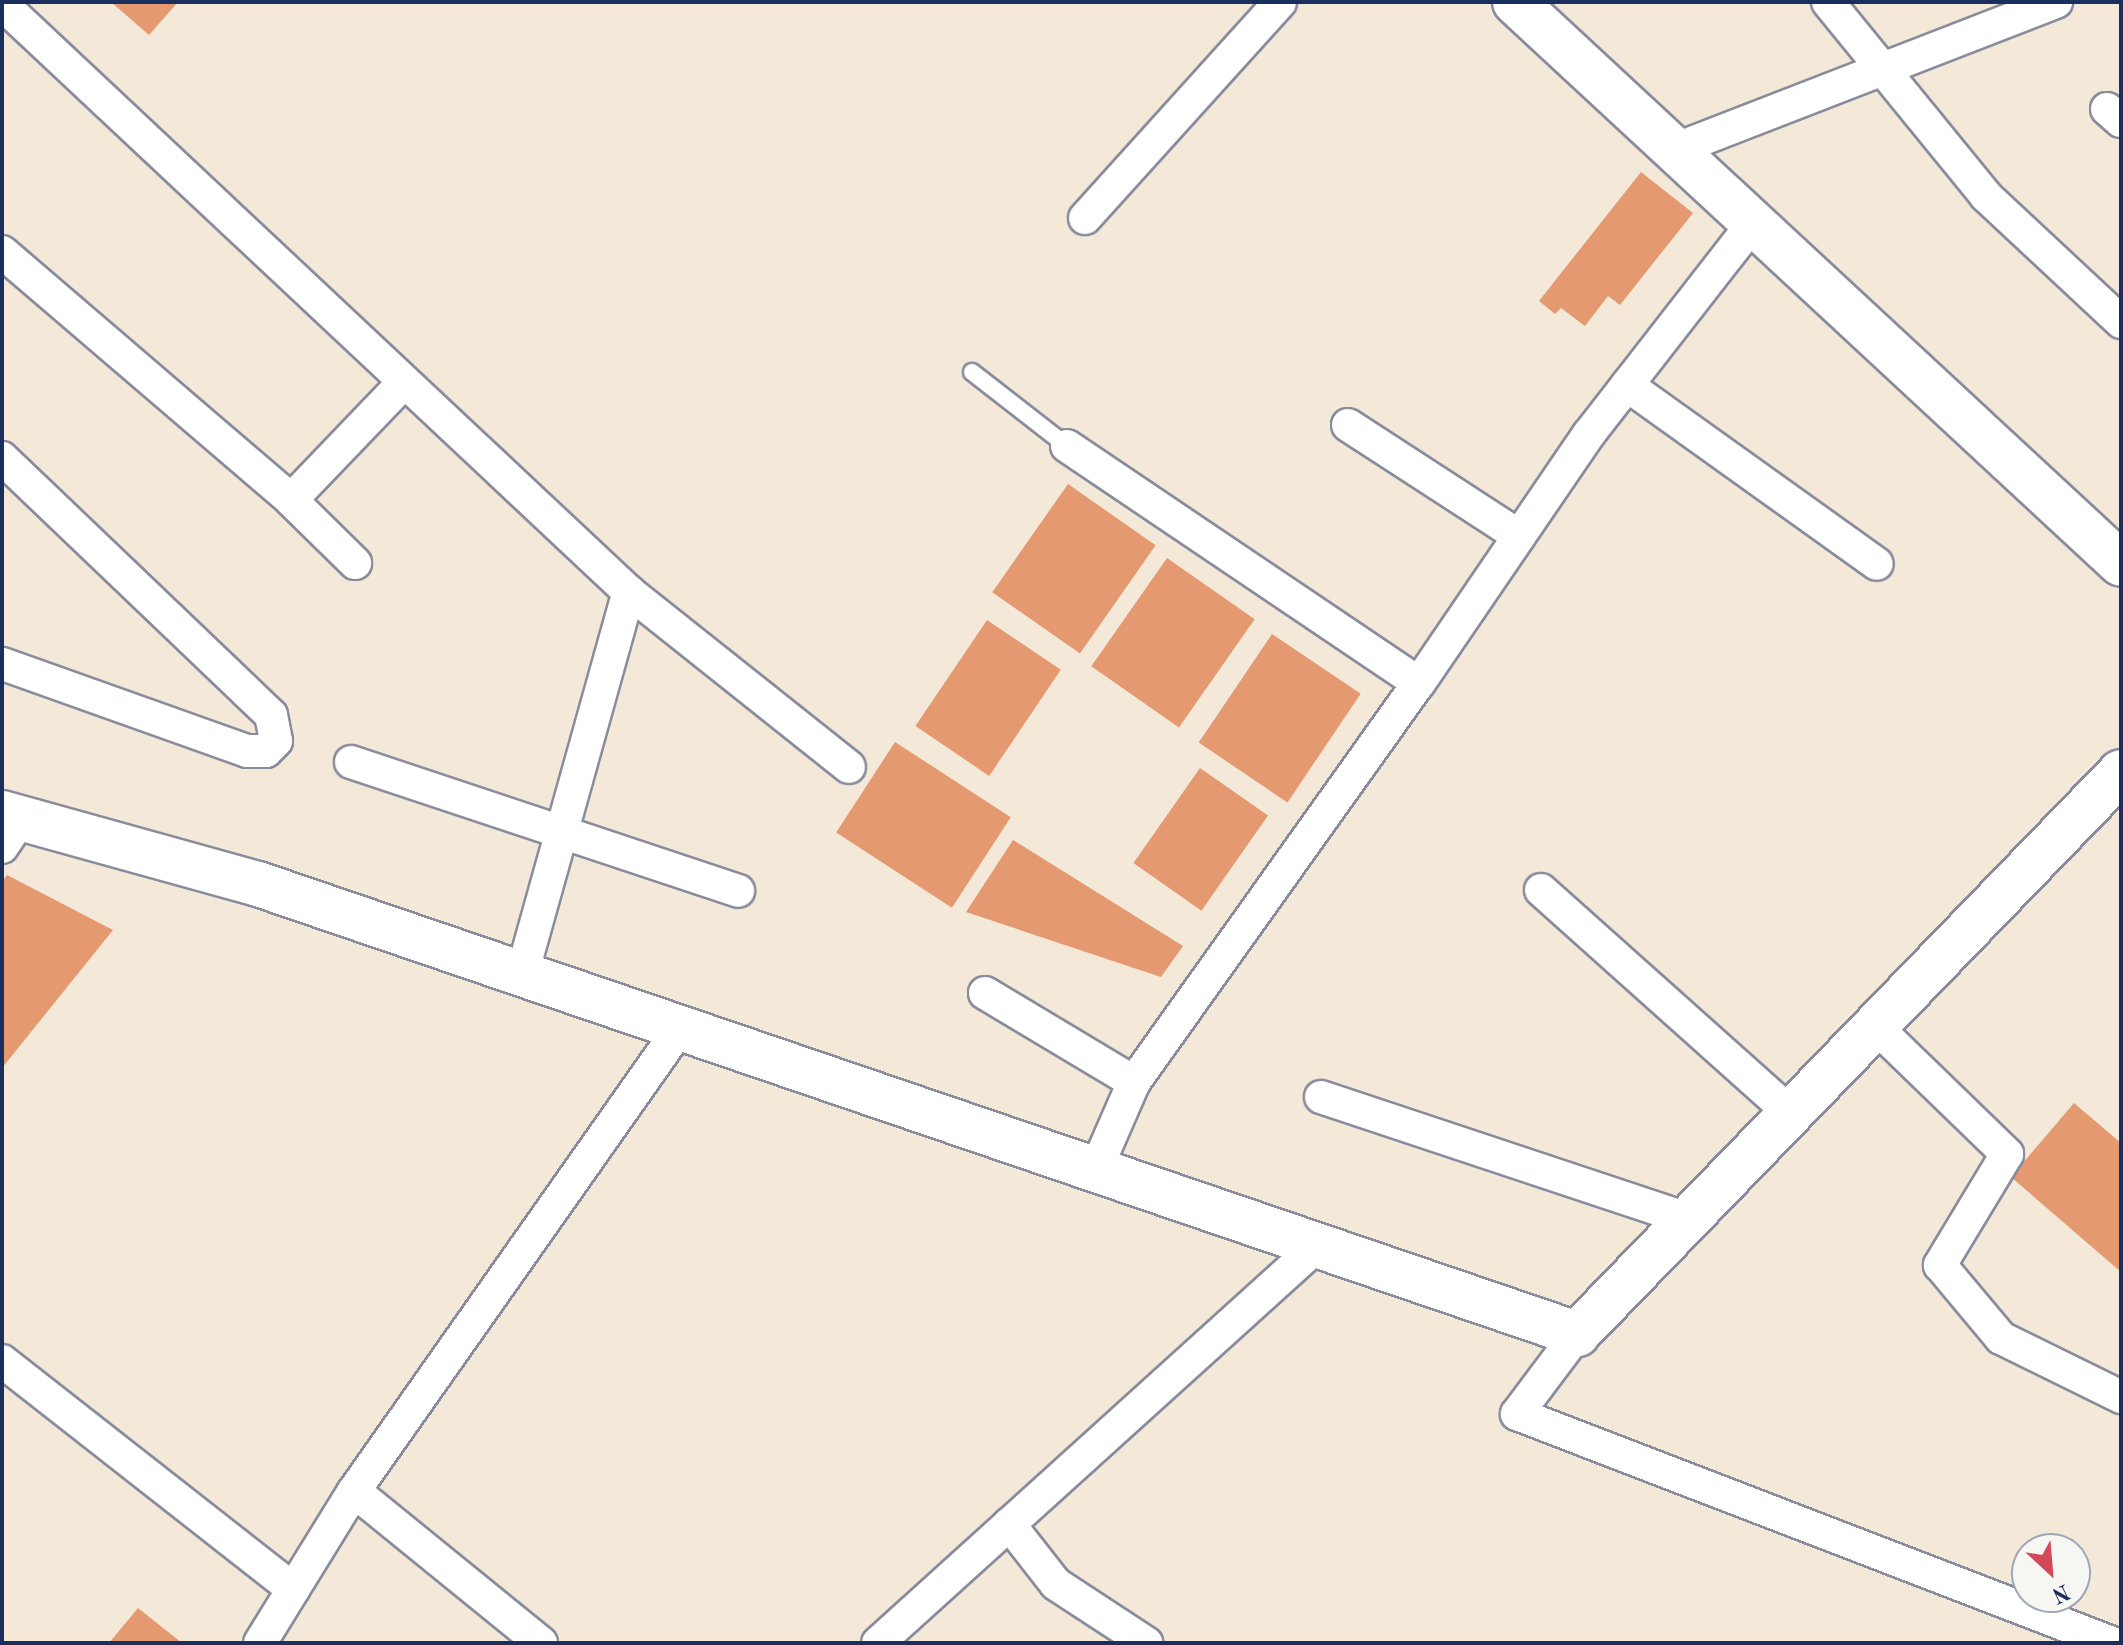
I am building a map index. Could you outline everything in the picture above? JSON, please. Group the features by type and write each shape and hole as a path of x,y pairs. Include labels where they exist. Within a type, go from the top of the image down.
{"street":[{"path":"1085,218 1280,2"},
{"path":"1515,2 2121,564"},
{"path":"1828,2 1986,196 2121,322"},
{"path":"1674,150 2056,2"},
{"path":"2,4 629,592 849,767"},
{"path":"1096,1169 1134,1082 1627,385 1753,223"},
{"path":"2,252 291,500 355,563"},
{"path":"291,500 404,382"},
{"path":"1627,385 1877,564"},
{"path":"1348,425 1519,536"},
{"path":"1067,446 1419,683"},
{"path":"2,458 271,715 276,741 266,751 247,751 2,664"},
{"path":"522,974 629,592"},
{"path":"351,762 738,891"},
{"path":"2112,1643 1517,1414 1577,1334 2119,777"},
{"path":"8,827 258,884 1577,1334"},
{"path":"1541,890 1790,1113"},
{"path":"985,993 1134,1082"},
{"path":"1875,1026 2007,1154 1940,1265 2001,1338 2121,1397"},
{"path":"260,1643 354,1491 680,1028"},
{"path":"1321,1097 1688,1219"},
{"path":"878,1643 1318,1245"},
{"path":"2,1361 293,1589"},
{"path":"354,1491 541,1643"},
{"path":"1009,1524 1056,1584 1146,1643"}],"lane":[{"path":"972,372 1067,446"}],"building":[{"path":"111,2 178,2 149,35"},
{"path":"1641,172 1693,213 1620,305 1608,296 1585,326 1561,308 1555,314 1539,301"},
{"path":"1068,484 1156,545 1080,654 992,592"},
{"path":"1167,558 1255,619 1179,728 1091,666"},
{"path":"987,620 1061,670 989,776 915,726"},
{"path":"1272,634 1361,694 1287,802 1199,743"},
{"path":"895,742 1011,817 952,908 836,833"},
{"path":"1200,768 1268,816 1201,911 1133,863"},
{"path":"1013,840 1183,946 1161,977 966,912"},
{"path":"7,875 113,930 2,1068 2,882"},
{"path":"2074,1103 2121,1143 2121,1272 2011,1177"},
{"path":"138,1608 182,1643 109,1643"}]}
